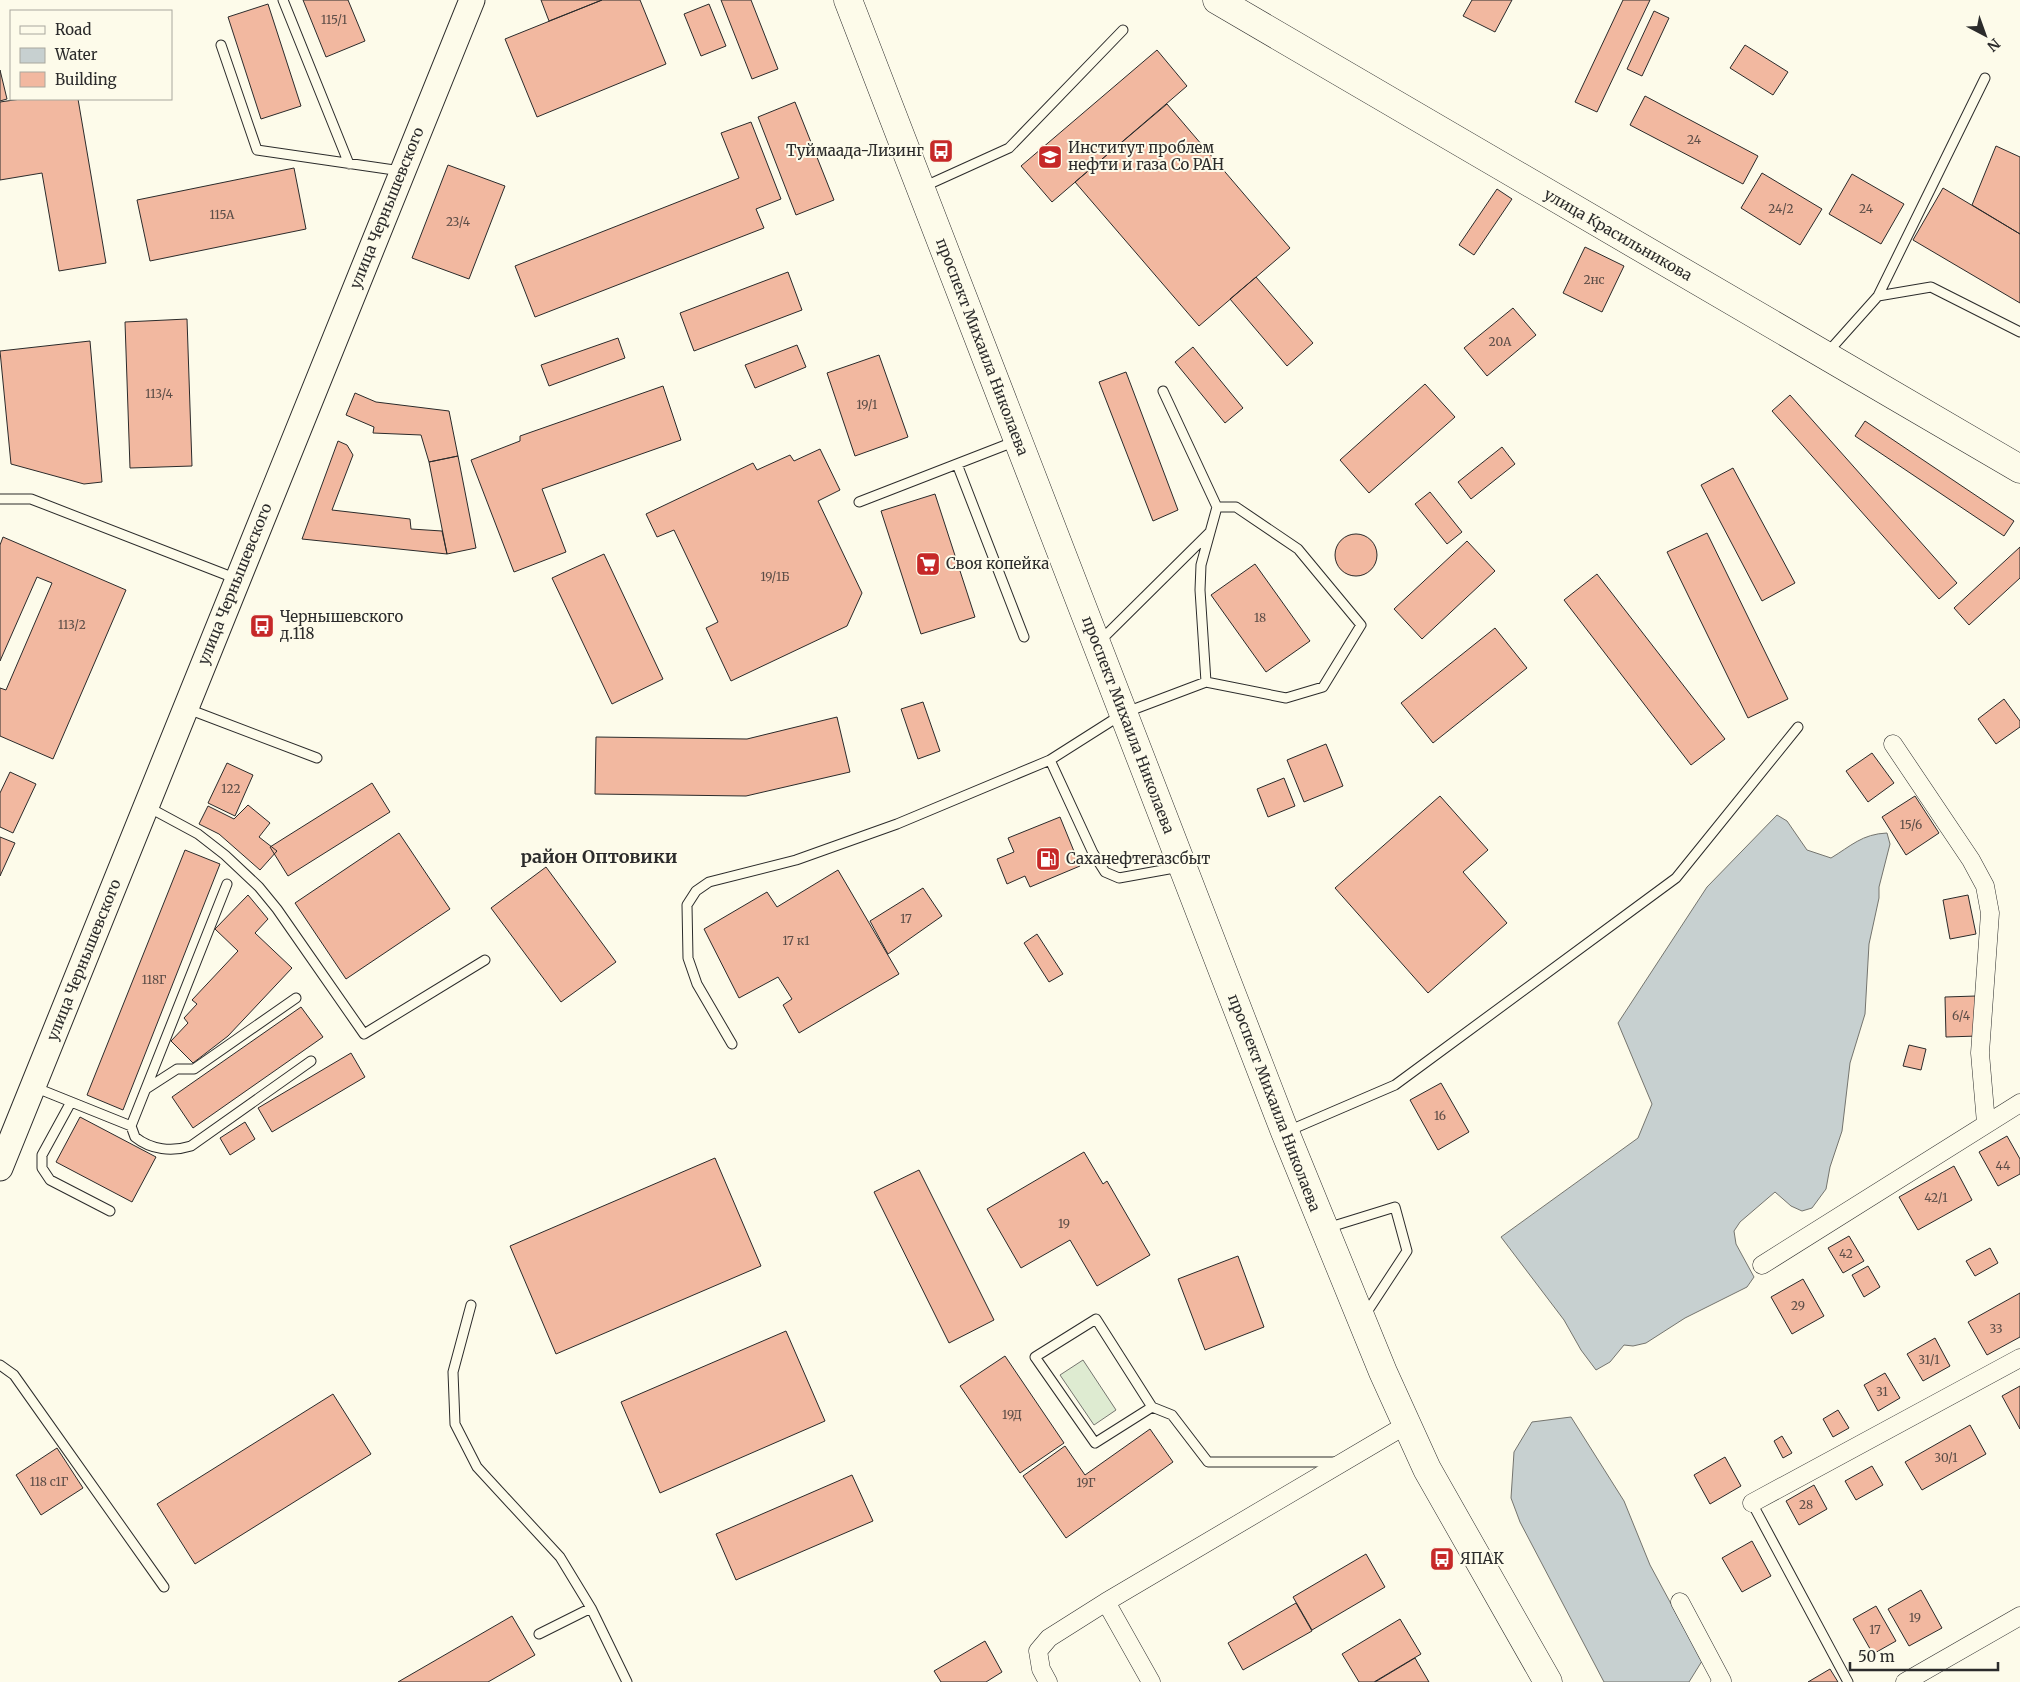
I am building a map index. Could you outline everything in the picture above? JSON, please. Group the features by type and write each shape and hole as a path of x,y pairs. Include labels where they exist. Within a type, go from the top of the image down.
{"main road":[{"name":"улица Чернышевского","path":"0,1168 472,0"},
{"name":"проспект Михаила Николаева","path":"848,0 1324,1229 1406,1425 1436,1487 1548,1682"},
{"name":"улица Красильникова","path":"1217,0 2020,469"}],"street":[{"path":"1893,744 1971,860 1985,886 1990,913 1980,1053 1986,1124"},
{"path":"1762,1265 2020,1103"},
{"path":"1752,1503 2020,1358"},
{"path":"1048,1682 1041,1669 1038,1651 1049,1638 1106,1602 1406,1425"},
{"path":"1106,1602 1151,1682"},
{"path":"1680,1602 1722,1681 1720,1682"},
{"path":"1906,1682 2020,1616"}],"lane":[{"path":"283,0 349,164"},
{"path":"921,188 1009,148 1123,30"},
{"path":"221,45 256,150 402,171"},
{"path":"1824,356 1878,296 1985,78"},
{"path":"1878,296 1931,287 2020,332"},
{"path":"1163,391 1217,507 1201,565 1200,590 1206,682"},
{"path":"859,502 1018,440"},
{"path":"958,464 1024,637"},
{"path":"0,499 31,499 238,579"},
{"path":"732,1044 697,984 688,958 687,906 696,891 709,882 796,860 897,824 1050,760 1124,713 1206,682 1286,698 1322,687 1361,625 1298,549 1236,507 1217,507"},
{"path":"1097,644 1210,531"},
{"path":"185,708 317,758"},
{"path":"1285,1132 1395,1086 1676,878 1798,728"},
{"path":"1050,760 1093,853 1105,872 1120,878 1183,866"},
{"path":"146,806 198,834 225,855 259,887 277,909 364,1034 485,960"},
{"path":"227,884 131,1126 135,1137 155,1147 173,1150 190,1146 311,1061"},
{"path":"145,1090 177,1069 194,1070 296,998"},
{"path":"33,1087 131,1126"},
{"path":"70,1102 42,1156 42,1168 50,1180 110,1211"},
{"path":"1324,1229 1396,1207 1407,1251 1362,1320"},
{"path":"471,1304 453,1372 455,1424 477,1467 560,1556 591,1608 628,1682"},
{"path":"1152,1407 1095,1443 1035,1357 1096,1319 1152,1407 1172,1415 1208,1462 1343,1462"},
{"path":"0,1365 14,1376 164,1587"},
{"path":"1752,1503 1848,1682"},
{"path":"539,1634 591,1608"}],"green space":[{"path":"1083,1360 1116,1410 1094,1425 1060,1375"}],"water":[{"path":"1777,815 1787,821 1807,850 1831,858 1857,841 1878,834 1887,833 1890,844 1879,887 1879,898 1869,944 1865,1014 1850,1063 1842,1131 1830,1167 1826,1189 1812,1208 1802,1211 1791,1206 1775,1192 1740,1222 1734,1231 1736,1244 1754,1277 1747,1287 1685,1318 1646,1343 1633,1346 1624,1345 1610,1362 1596,1370 1581,1350 1564,1320 1501,1237 1638,1138 1652,1104 1618,1023 1707,887"},
{"path":"1571,1417 1624,1501 1650,1565 1702,1661 1689,1682 1604,1682 1520,1522 1511,1498 1514,1452 1532,1422"}],"building":[{"path":"303,0 348,0 365,41 326,57"},
{"path":"541,0 602,0 549,21"},
{"path":"602,0 640,0 666,64 537,117 505,39"},
{"path":"721,0 751,0 778,69 752,79"},
{"path":"1472,0 1512,0 1495,32 1463,16"},
{"path":"1623,0 1650,0 1597,112 1575,102"},
{"path":"268,4 301,106 261,119 228,17"},
{"path":"709,4 726,46 701,56 684,14"},
{"path":"1654,11 1669,18 1642,76 1627,69"},
{"path":"1745,45 1788,72 1773,95 1730,68"},
{"path":"1157,50 1187,86 1052,202 1021,166"},
{"path":"0,70 7,99 0,101"},
{"path":"1645,96 1758,156 1743,184 1630,125"},
{"path":"14,100 78,100 106,263 59,271 42,173 0,180 0,102"},
{"path":"795,102 834,200 796,215 758,117"},
{"path":"1167,104 1290,248 1199,326 1075,182"},
{"path":"751,122 781,199 756,209 764,228 535,317 515,266 739,178 721,133"},
{"path":"1996,146 2020,157 2020,234 1972,205"},
{"path":"448,165 505,186 469,279 412,258"},
{"path":"294,168 306,229 150,261 137,200"},
{"path":"1762,173 1822,209 1800,245 1741,208"},
{"path":"1852,174 1904,204 1881,244 1829,214"},
{"path":"1943,188 2020,234 2020,303 1913,240"},
{"path":"1497,189 1512,199 1474,255 1459,245"},
{"path":"1585,247 1624,266 1602,312 1563,293"},
{"path":"788,272 802,310 694,351 680,313"},
{"path":"1256,277 1313,343 1287,366 1230,299"},
{"path":"1513,308 1536,335 1487,376 1464,348"},
{"path":"187,319 192,466 130,468 125,322"},
{"path":"618,338 625,358 549,386 541,365"},
{"path":"90,341 102,482 84,484 11,464 0,351"},
{"path":"797,345 806,367 755,388 745,365"},
{"path":"1193,347 1243,408 1225,423 1175,362"},
{"path":"879,355 908,437 855,456 827,373"},
{"path":"1126,372 1178,510 1153,521 1099,382"},
{"path":"1425,384 1455,417 1369,493 1340,460"},
{"path":"663,386 681,440 542,489 566,552 514,572 471,460 520,441 520,436"},
{"path":"355,393 376,402 449,411 458,456 429,462 421,435 373,433 374,427 346,415"},
{"path":"1790,395 1957,583 1939,599 1772,411"},
{"path":"1865,421 2014,521 2004,536 1855,436"},
{"path":"338,441 347,445 353,455 332,510 410,519 411,529 442,531 447,554 302,539"},
{"path":"1502,447 1515,464 1471,499 1458,482"},
{"path":"820,449 840,490 818,501 862,593 847,626 731,681 706,628 718,622 674,530 657,537 646,514 753,463 757,470 790,455 794,461"},
{"path":"458,456 476,548 447,554 429,462"},
{"path":"1733,468 1795,583 1762,601 1701,485"},
{"path":"1430,492 1462,532 1447,544 1415,504"},
{"name":"Своя копейка","path":"935,494 975,617 921,634 881,511"},
{"path":"1707,533 1788,699 1748,718 1667,552"},
{"path":"1356,534 1371,540 1377,555 1371,570 1356,576 1341,570 1335,555 1341,540"},
{"path":"3,537 126,590 53,759 0,736 0,688 6,690 52,583 37,577 0,661 0,545"},
{"path":"1467,541 1495,571 1422,639 1394,609"},
{"path":"2020,547 2020,578 1969,625 1954,608"},
{"path":"604,554 663,679 612,704 552,578"},
{"path":"1255,564 1310,641 1266,672 1211,595"},
{"path":"1597,574 1725,739 1691,765 1564,600"},
{"path":"1495,628 1527,668 1433,743 1401,703"},
{"path":"2004,699 2020,721 2020,727 1996,744 1978,719"},
{"path":"923,702 940,751 918,759 901,709"},
{"path":"837,717 850,772 746,796 595,794 596,737 747,739"},
{"path":"1326,744 1343,786 1304,802 1287,760"},
{"path":"1872,753 1894,783 1868,802 1846,771"},
{"path":"227,763 253,775 235,816 208,803"},
{"path":"10,772 36,784 13,833 0,827 0,793"},
{"path":"1284,778 1295,806 1268,817 1257,789"},
{"path":"372,783 390,812 288,876 270,847"},
{"path":"1440,796 1488,850 1463,872 1507,923 1428,993 1335,888"},
{"path":"1915,796 1939,833 1906,855 1882,817"},
{"path":"248,805 270,823 259,837 277,851 260,870 219,834 199,824 208,806 234,819"},
{"path":"1060,817 1080,866 1030,887 1025,876 1007,884 997,859 1014,852 1008,838"},
{"path":"399,833 450,909 346,979 295,903"},
{"path":"0,837 15,843 0,876"},
{"path":"185,850 220,864 123,1110 87,1095"},
{"path":"546,867 616,962 561,1002 491,908"},
{"path":"838,870 899,974 799,1033 783,1005 792,999 778,977 739,998 704,929 767,892 777,907"},
{"path":"923,888 942,916 888,954 870,921"},
{"path":"248,895 268,919 255,933 292,968 228,1036 193,1063 171,1041 188,1023 184,1018 197,1004 192,1000 238,951 215,929"},
{"path":"1968,895 1976,934 1950,939 1943,900"},
{"path":"1037,934 1063,974 1049,982 1024,943"},
{"path":"1976,996 1978,1036 1946,1037 1945,997"},
{"path":"301,1007 323,1037 193,1128 172,1097"},
{"path":"1909,1045 1926,1049 1921,1070 1903,1066"},
{"path":"351,1053 365,1077 272,1132 258,1108"},
{"path":"1441,1083 1469,1132 1438,1150 1410,1100"},
{"path":"80,1117 156,1157 132,1202 56,1162"},
{"path":"245,1122 255,1139 230,1155 220,1138"},
{"path":"2007,1136 2020,1159 2020,1174 1998,1186 1979,1152"},
{"path":"1084,1152 1103,1184 1107,1181 1150,1255 1097,1286 1070,1240 1021,1268 987,1209"},
{"path":"715,1158 761,1266 556,1354 510,1246"},
{"path":"1954,1166 1972,1200 1918,1230 1899,1197"},
{"path":"919,1170 994,1320 949,1343 874,1192"},
{"path":"1849,1236 1864,1261 1843,1273 1828,1248"},
{"path":"1990,1248 1998,1263 1975,1276 1966,1261"},
{"path":"1238,1256 1264,1327 1205,1350 1178,1279"},
{"path":"1868,1266 1880,1287 1864,1297 1852,1275"},
{"path":"1803,1279 1824,1316 1792,1334 1771,1297"},
{"path":"2020,1293 2020,1337 1987,1355 1968,1322"},
{"path":"786,1331 825,1421 660,1493 621,1402"},
{"path":"1935,1338 1950,1366 1923,1381 1907,1354"},
{"path":"1005,1356 1064,1443 1020,1473 960,1386"},
{"path":"1885,1373 1900,1398 1878,1411 1864,1385"},
{"path":"2020,1386 2020,1429 2002,1396"},
{"path":"333,1394 371,1454 195,1564 157,1504"},
{"path":"1838,1410 1849,1428 1833,1437 1823,1419"},
{"path":"1970,1425 1986,1454 1922,1490 1905,1462"},
{"path":"1150,1429 1173,1462 1066,1538 1023,1476 1065,1446 1085,1475"},
{"path":"1782,1436 1792,1453 1783,1458 1774,1441"},
{"path":"57,1448 83,1488 41,1515 16,1475"},
{"path":"1725,1457 1741,1486 1710,1504 1694,1475"},
{"path":"1872,1466 1883,1485 1856,1500 1845,1481"},
{"path":"852,1475 873,1521 736,1580 716,1534"},
{"path":"1814,1485 1827,1509 1799,1525 1786,1501"},
{"path":"1752,1541 1771,1576 1742,1592 1722,1558"},
{"path":"1366,1554 1385,1587 1312,1630 1293,1597"},
{"path":"1921,1590 1942,1628 1909,1646 1888,1609"},
{"path":"1296,1603 1312,1631 1243,1670 1228,1643"},
{"path":"1876,1606 1896,1641 1873,1654 1853,1619"},
{"path":"512,1616 535,1655 488,1682 398,1682"},
{"path":"1400,1619 1421,1654 1374,1682 1359,1682 1342,1654"},
{"path":"985,1641 1002,1672 986,1682 941,1682 934,1671"},
{"path":"1415,1658 1429,1682 1375,1682"},
{"path":"1830,1669 1838,1682 1808,1682"}],"place":[{"name":"Туймаада-Лизинг","path":"941,151"},
{"name":"Институт проблем нефти и газа Со РАН","path":"1050,157"},
{"name":"Своя копейка","path":"928,564"},
{"name":"Чернышевского д.118","path":"262,626"},
{"name":"Саханефтегазсбыт","path":"1048,859"},
{"name":"ЯПАК","path":"1442,1559"}],"district":[{"name":"район Оптовики","path":"599,857"}]}
